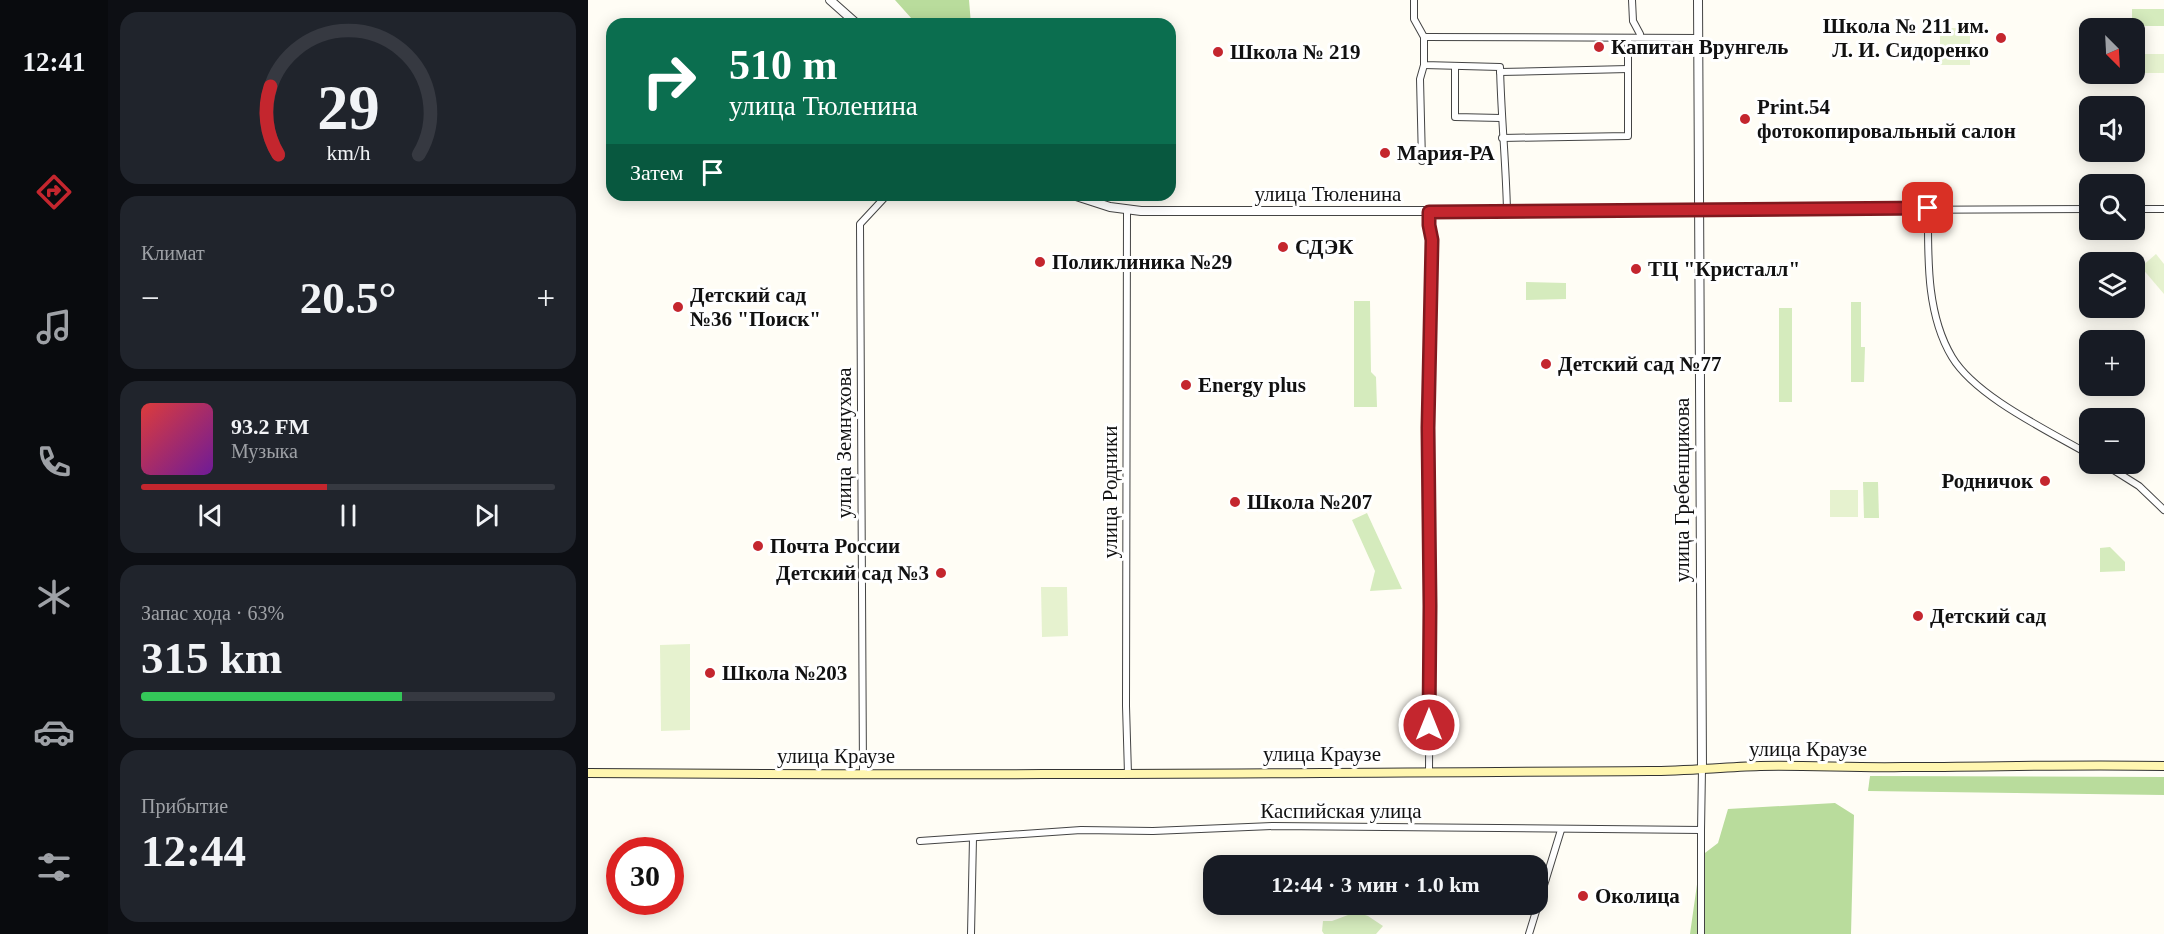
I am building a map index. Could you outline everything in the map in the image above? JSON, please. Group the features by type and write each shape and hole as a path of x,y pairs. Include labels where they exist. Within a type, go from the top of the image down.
{"main road":[{"name":"улица Краузе","path":"588,773 1429,773 1761,766 1905,768 2083,764 2164,765"}],"street":[{"path":"830,0 850,18"},
{"path":"1414,0 1414,20 1424,37 1424,65 1420,79 1422,161"},
{"path":"1632,0 1633,21 1640,34"},
{"name":"улица Гребенщикова","path":"1698,0 1702,769"},
{"path":"1424,37 1698,38"},
{"path":"1502,138 1628,136 1628,38"},
{"path":"1424,65 1500,67 1507,211"},
{"path":"1455,66 1455,117 1501,118"},
{"path":"1500,72 1628,69"},
{"name":"улица Земнухова","path":"863,773 860,224 881,201"},
{"name":"улица Тюленина","path":"1092,201 1127,210 1206,212 2079,209"},
{"path":"1928,208 1934,311 1940,333 1952,357 1984,390 2079,448"},
{"path":"2145,209 2164,209"},
{"name":"улица Родники","path":"1127,210 1126,706 1128,774"},
{"path":"1429,212 1432,240 1428,428 1429,773"},
{"path":"2120,474 2139,486 2164,510"},
{"path":"1701,934 1702,769"},
{"name":"Каспийская улица","path":"920,841 1081,830 1153,831 1273,826 1701,830"},
{"path":"1529,934 1561,830"},
{"path":"971,934 973,838"}],"green space":[{"path":"895,0 969,0 970,18 911,18"},
{"path":"2132,9 2164,9 2164,26 2145,26 2145,18 2132,18"},
{"path":"1940,28 1970,28 1970,65 1940,65"},
{"path":"2145,54 2164,54 2164,73 2145,73"},
{"path":"2156,254 2164,264 2164,294 2145,272 2145,264"},
{"path":"1526,282 1566,283 1566,299 1526,300"},
{"path":"1354,301 1370,301 1371,372 1376,377 1377,407 1354,407"},
{"path":"1851,302 1861,302 1861,347 1865,347 1864,382 1851,382"},
{"path":"1779,308 1792,308 1792,402 1779,402"},
{"path":"1863,482 1878,482 1879,518 1864,518"},
{"path":"1830,490 1858,490 1858,517 1830,517"},
{"path":"1367,513 1402,589 1370,591 1375,571 1352,520"},
{"path":"2110,547 2125,562 2125,571 2100,572 2100,548"},
{"path":"1041,587 1067,587 1068,636 1042,637"},
{"path":"690,644 690,730 661,731 660,645"},
{"path":"1870,776 2164,777 2164,795 1868,791"},
{"path":"1835,803 1854,815 1851,934 1690,934 1701,856 1718,843 1728,809"},
{"path":"1348,915 1365,915 1383,926 1376,934 1324,934 1323,921 1332,921"}],"place":[{"name":"Школа № 211 им. Л. И. Сидоренко","path":"2001,38"},
{"name":"Капитан Врунгель","path":"1599,47"},
{"name":"Школа № 219","path":"1218,52"},
{"name":"Print.54 фотокопировальный салон","path":"1745,119"},
{"name":"Мария-РА","path":"1385,153"},
{"name":"СДЭК","path":"1283,247"},
{"name":"Поликлиника №29","path":"1040,262"},
{"name":"ТЦ \"Кристалл\"","path":"1636,269"},
{"name":"Детский сад №36 \"Поиск\"","path":"678,307"},
{"name":"Детский сад №77","path":"1546,364"},
{"name":"Energy plus","path":"1186,385"},
{"name":"Родничок","path":"2045,481"},
{"name":"Школа №207","path":"1235,502"},
{"name":"Почта России","path":"758,546"},
{"name":"Детский сад №3","path":"941,573"},
{"name":"Детский сад","path":"1918,616"},
{"name":"Школа №203","path":"710,673"},
{"name":"Околица","path":"1583,896"}],"route":[{"path":"1429,725 1428,428 1432,240 1429,212 1928,208"}]}
